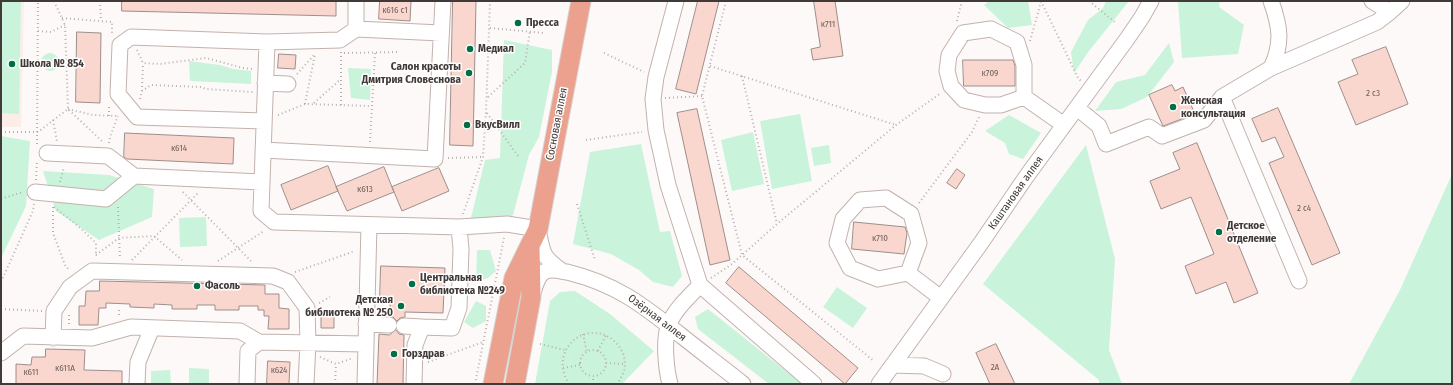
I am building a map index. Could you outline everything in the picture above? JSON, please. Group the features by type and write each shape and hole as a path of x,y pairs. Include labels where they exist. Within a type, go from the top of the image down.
{"main road":[{"name":"Сосновая аллея","path":"515,384 531,297 537,241 581,1"},
{"name":"Сосновая аллея","path":"493,384 514,278 537,241"}],"street":[{"path":"264,121 137,117 118,94 120,45 132,37 267,42 339,49 356,29 356,1"},
{"path":"263,150 436,159 443,1"},
{"path":"676,1 656,77 653,99 656,130 668,185 700,285 814,384"},
{"name":"Каштановая аллея","path":"879,384 1142,17 1151,1"},
{"path":"1271,1 1278,19 1279,46 1276,58 1271,68"},
{"path":"1372,1 1390,12"},
{"path":"1077,108 1099,126 1106,144 1149,127 1162,136 1204,120 1222,97 1271,68 1371,25 1390,12 1402,1"},
{"path":"356,29 441,33"},
{"path":"991,29 1017,42 1024,65 1024,97 1002,105 985,105 964,100 951,86 946,70 949,55 963,33 991,29"},
{"path":"267,42 261,211 274,222 459,227 507,224 537,241 549,262 562,271"},
{"path":"265,82 288,84"},
{"path":"1024,97 1064,126"},
{"path":"1222,97 1299,281"},
{"path":"45,153 108,156 134,176 261,182"},
{"path":"38,191 106,199 134,176"},
{"path":"886,198 910,214 919,243 908,272 878,279 850,268 838,243 843,219 860,200 886,198"},
{"path":"364,384 369,225"},
{"path":"404,326 452,328 459,308 461,249 459,227"},
{"path":"531,297 539,277 543,272 549,270 562,271"},
{"path":"52,338 54,311 70,287 92,271 272,277 288,282 307,308 308,343 306,384"},
{"name":"Озёрная аллея","path":"562,271 582,275 618,290 639,302 743,384"},
{"path":"908,272 941,298"},
{"path":"670,384 666,342 668,325 674,314 700,285"},
{"path":"366,324 389,325"},
{"path":"1,354 23,336 92,338 131,327 240,331 259,342 308,343 365,349"},
{"path":"414,384 415,345 422,327"},
{"path":"137,384 138,362 152,328"},
{"path":"247,384 248,351 259,342"},
{"path":"893,365 924,366 943,374"}],"path":[{"path":"38,1 38,132 45,153"},
{"path":"54,1 65,26 68,109 109,147 110,137 118,116"},
{"path":"100,1 101,21"},
{"path":"459,227 483,156 487,98 490,1"},
{"path":"726,1 702,96 742,255 874,361"},
{"path":"1041,1 1078,78 1089,91"},
{"path":"1024,65 1041,1"},
{"path":"1089,1 1116,23"},
{"path":"62,18 112,22 112,35"},
{"path":"38,31 50,32 65,26"},
{"path":"490,28 544,32"},
{"path":"487,98 526,63 530,31"},
{"path":"1,132 38,132 68,109 93,115 137,117 142,91 143,63 132,37"},
{"path":"341,105 339,49 375,53 399,52"},
{"path":"370,156 375,53"},
{"path":"604,53 656,77"},
{"path":"288,84 315,54 322,54"},
{"path":"305,104 315,54"},
{"path":"143,63 160,64 206,58 243,68 265,82"},
{"path":"710,66 896,125"},
{"path":"742,76 777,224"},
{"path":"314,104 341,79"},
{"path":"142,91 151,85 202,87 206,89 265,82"},
{"path":"700,285 732,264 777,224 896,125 951,86"},
{"path":"653,99 702,96"},
{"path":"264,121 305,104 372,106"},
{"path":"910,214 972,132 985,105"},
{"path":"486,112 518,156"},
{"path":"1,282 33,211 53,120"},
{"path":"586,140 656,130"},
{"path":"436,159 483,156"},
{"path":"168,178 239,248 272,277 368,246"},
{"path":"120,272 210,179"},
{"path":"1,199 38,191"},
{"path":"38,191 45,200 78,226 96,243 97,271"},
{"path":"117,200 120,272"},
{"path":"577,204 595,260"},
{"path":"53,206 53,233 65,265 77,281"},
{"path":"96,255 119,238 154,236 198,274 264,231 274,222"},
{"path":"475,384 507,224"},
{"path":"1,309 54,311"},
{"path":"569,384 564,374 562,362 565,350 572,340 583,334 594,332 606,335 616,342 622,352 625,364 623,376 617,384"},
{"path":"583,334 587,352"},
{"path":"598,351 606,335"},
{"path":"415,367 483,342"},
{"path":"540,344 565,350"},
{"path":"335,384 336,364 365,349"},
{"path":"592,350 598,351 605,358 606,363 602,373 593,376 585,373 580,365 580,360 587,352 592,350"},
{"path":"606,363 625,364"},
{"path":"563,368 580,365"},
{"path":"593,376 593,384"}],"shaded area":[{"name":"Школа № 854","path":"1,1 24,1 21,127 1,127"}],"green space":[{"name":"Школа № 854","path":"1,1 21,1 19,114 1,113"},
{"path":"989,1 1028,1 1032,25 1008,28 984,5"},
{"path":"1106,1 1129,1 1089,51 1074,73 1071,52 1088,20 1103,8"},
{"path":"1178,1 1220,1 1219,7 1244,25 1238,54 1182,58"},
{"path":"504,40 552,50 552,72 539,137 529,155 513,215 503,222 470,222 485,160 500,158"},
{"path":"1169,43 1174,62 1147,97 1121,109 1095,111 1116,82 1145,75"},
{"path":"50,53 56,56 59,62 56,68 50,71 44,68 41,62 44,56"},
{"path":"189,61 251,71 251,84 190,81"},
{"path":"348,68 371,69 370,100 351,98"},
{"path":"800,114 812,181 772,189 760,121"},
{"path":"1009,115 1041,133 1023,159 1009,154 1005,143 985,131"},
{"path":"753,132 764,184 732,191 721,140"},
{"path":"1,136 30,141 26,206 1,258"},
{"path":"641,144 660,232 670,231 682,276 673,287 653,282 639,270 611,254 573,244 590,152"},
{"path":"829,145 831,163 814,166 811,148"},
{"path":"1086,145 1115,259 1109,350 1122,384 1099,384 1099,380 983,284"},
{"path":"43,171 109,175 154,189 152,217 99,240 56,211"},
{"path":"1452,174 1452,384 1349,384 1400,290"},
{"path":"206,217 207,246 180,247 179,218"},
{"path":"477,250 490,250 496,271 488,278 476,282"},
{"path":"837,287 867,308 853,328 823,307"},
{"path":"575,291 610,314 654,351 622,384 535,384 550,301 560,292"},
{"path":"476,301 486,306 486,321 473,328 464,322"},
{"path":"708,309 802,384 769,384 698,329 695,317"},
{"path":"189,368 209,369 209,384 189,384"},
{"path":"170,370 171,384 151,384 151,371"}],"building":[{"path":"122,1 336,1 336,16 122,11"},
{"path":"380,1 411,1 410,21 379,19"},
{"path":"453,1 476,1 473,146 450,145"},
{"path":"698,1 719,1 696,94 676,89"},
{"path":"814,1 835,1 843,56 813,60 811,49 820,47"},
{"path":"77,32 101,33 100,103 76,102"},
{"path":"1386,47 1408,104 1356,125 1338,82 1358,74 1352,60"},
{"path":"279,54 296,55 295,69 278,68"},
{"path":"963,60 1013,60 1015,66 1015,86 964,86"},
{"name":"Женская консультация","path":"1172,85 1175,91 1183,87 1195,114 1163,126 1149,95"},
{"path":"1278,108 1340,253 1312,265 1269,163 1284,157 1275,137 1262,142 1252,119"},
{"path":"697,109 730,260 710,265 677,113"},
{"path":"125,133 234,138 233,164 127,159 124,157"},
{"name":"Детское отделение","path":"1197,143 1258,293 1234,303 1226,282 1196,294 1185,266 1214,254 1191,197 1161,209 1150,181 1180,169 1173,153"},
{"path":"328,166 338,191 291,210 281,185"},
{"path":"384,167 394,192 347,211 336,187"},
{"path":"439,168 449,191 402,211 392,187"},
{"path":"957,169 965,175 956,189 947,183"},
{"path":"854,222 905,227 907,233 904,254 852,249"},
{"name":"Центральная библиотека №249","path":"381,266 445,268 443,313 405,312 405,317 400,318 397,321 390,316 390,300 380,300"},
{"path":"739,267 858,368 845,384 726,283"},
{"path":"100,281 265,285 265,294 279,294 279,308 289,309 289,329 268,329 269,316 264,316 264,310 258,310 258,306 239,306 239,310 215,310 215,305 197,305 197,309 172,309 172,305 154,304 154,308 130,307 130,304 106,303 106,308 99,308 98,325 79,325 79,306 85,306 86,291 99,291"},
{"path":"334,315 334,328 321,328 321,316"},
{"path":"396,330 399,334 404,335 403,384 377,384 379,334 389,335"},
{"path":"996,344 1015,384 990,384 976,353"},
{"path":"46,349 85,350 84,370 122,371 122,384 16,384 16,364 31,365 32,357 45,357"},
{"path":"268,361 290,362 289,384 267,384"}],"place":[{"name":"Пресса","path":"518,23"},
{"name":"Медиал","path":"470,49"},
{"name":"Школа № 854","path":"12,64"},
{"name":"Салон красоты Дмитрия Словеснова","path":"469,73"},
{"name":"Женская консультация","path":"1173,107"},
{"name":"ВкусВилл","path":"467,125"},
{"name":"Детское отделение","path":"1219,232"},
{"name":"Центральная библиотека №249","path":"412,284"},
{"name":"Фасоль","path":"197,286"},
{"name":"Детская библиотека № 250","path":"401,306"},
{"name":"Горздрав","path":"394,354"}]}
